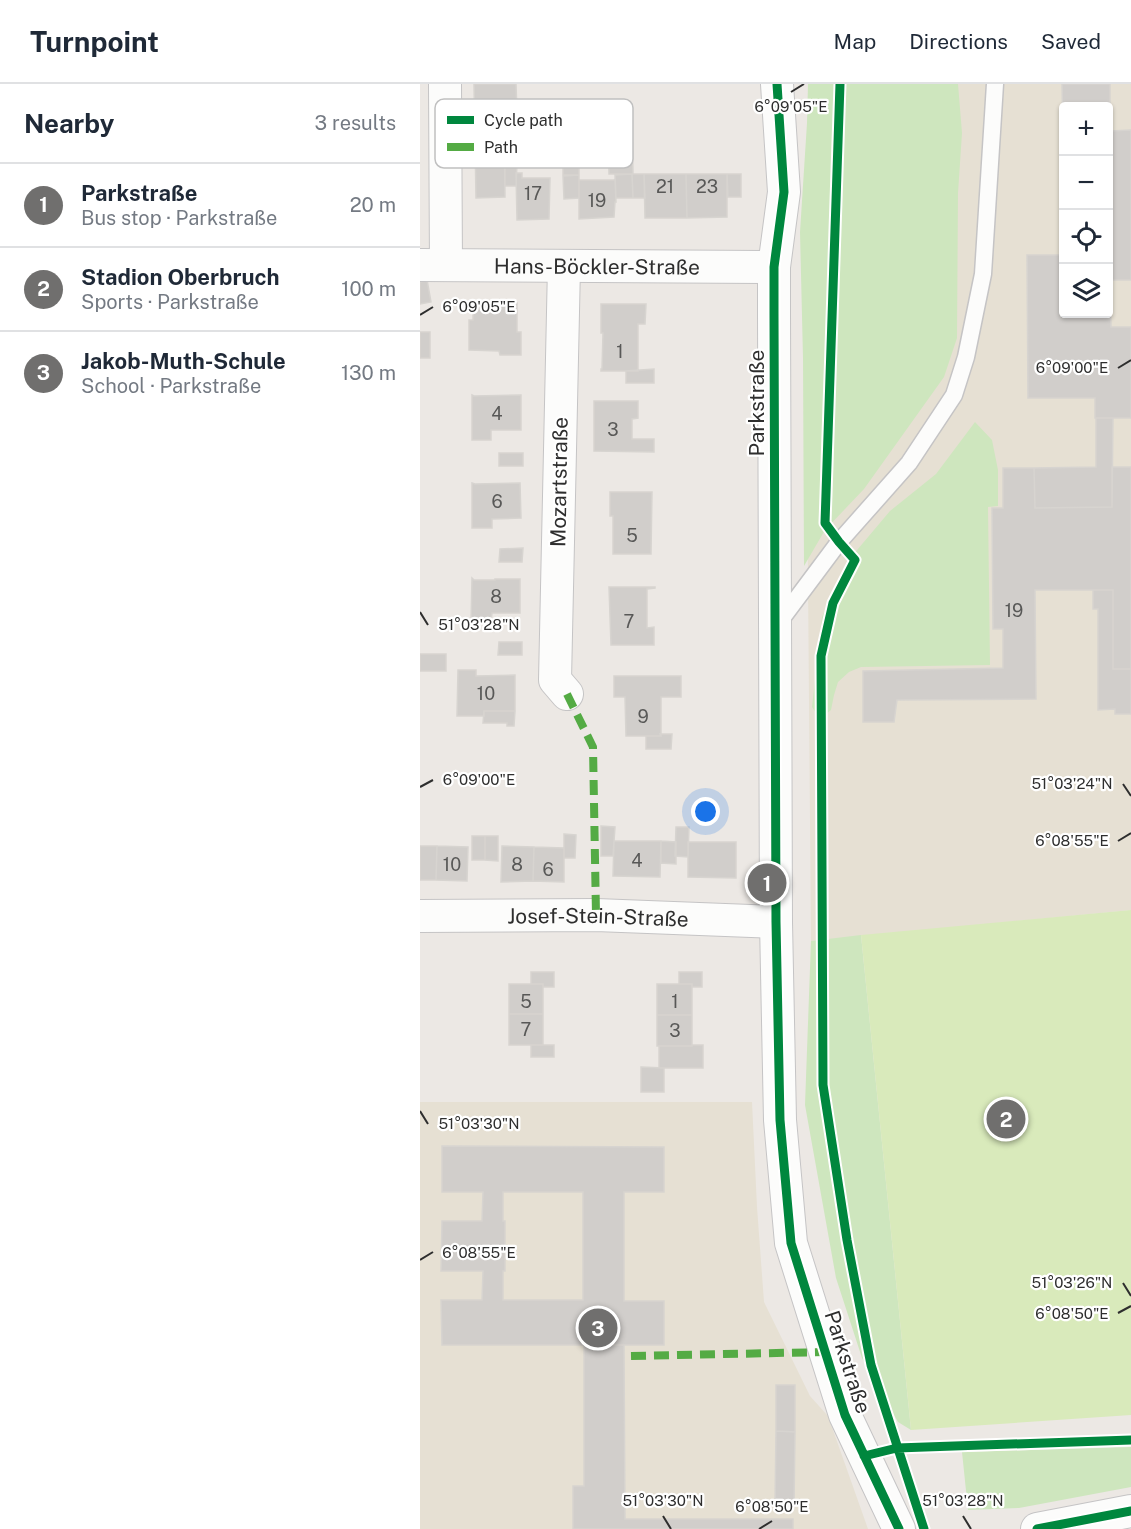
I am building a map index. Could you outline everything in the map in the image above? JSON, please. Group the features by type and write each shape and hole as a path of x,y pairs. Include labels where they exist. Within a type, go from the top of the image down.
{"street":[{"path":"444,99 445,84"},
{"name":"Parkstraße","path":"777,84 784,192 774,267 776,922 780,1120 791,1243 845,1415 899,1529"},
{"path":"433,265 439,168"},
{"name":"Hans-Böckler-Straße","path":"433,265 774,267"},
{"name":"Mozartstraße","path":"564,266 555,680 567,694"},
{"name":"Josef-Stein-Straße","path":"420,916 596,915 776,922"},
{"path":"1037,1529 1131,1511"}],"lane":[{"path":"775,628 839,543 909,463 954,395 966,357 982,274 995,84"}],"shaded area":[{"path":"810,84 1131,84 1131,910 811,941 806,340"},
{"path":"420,1102 752,1102 764,1302 810,1396 828,1416 868,1529 420,1529"}],"green space":[{"path":"808,84 958,84 962,133 958,193 957,338 944,377 864,489 825,530 804,566 800,232"},
{"path":"975,422 992,440 998,470 998,506 988,507 990,665 861,667 849,672 838,682 831,710 820,719 812,707 822,617 852,556 890,511 936,474"},
{"path":"1131,910 1131,1415 911,1430 861,935"},
{"path":"861,935 911,1430 898,1422 862,1358 836,1278 805,1105 811,941"},
{"path":"1131,1447 1131,1487 1019,1508 968,1510 962,1452"}],"building":[{"path":"474,84 516,84 516,99 474,99"},
{"path":"1062,84 1110,84 1110,102 1062,102"},
{"path":"1131,130 1131,280 1113,280 1113,131"},
{"path":"475,168 505,168 505,197 476,198"},
{"path":"505,168 517,168 516,186 505,186"},
{"path":"563,168 579,168 579,175 563,175"},
{"path":"609,168 633,168 633,174 609,174"},
{"path":"516,173 522,173 522,178 550,178 549,219 517,220"},
{"path":"632,174 644,174 645,198 633,198"},
{"path":"632,174 633,198 616,198 615,175"},
{"path":"644,174 686,174 687,218 645,218"},
{"path":"686,174 727,174 727,217 687,218"},
{"path":"727,174 741,174 741,197 728,197"},
{"path":"579,175 579,198 564,199 563,176"},
{"path":"615,179 614,217 579,219 579,180"},
{"path":"1027,255 1059,255 1059,318 1111,318 1111,327 1131,327 1131,418 1095,418 1095,398 1028,398"},
{"path":"427,280 431,302 420,304 420,282"},
{"path":"473,303 517,303 517,332 521,332 521,355 500,355 499,351 469,350 469,320 473,320"},
{"path":"601,304 646,304 645,324 638,324 638,371 601,371 603,333 601,333"},
{"path":"420,332 430,332 430,358 420,358"},
{"path":"654,369 654,383 626,383 626,371"},
{"path":"472,395 521,395 521,430 491,430 491,440 472,440"},
{"path":"594,401 638,401 638,418 632,419 632,439 654,439 654,452 594,451"},
{"path":"1096,418 1113,418 1112,507 1035,508 1034,468 1096,467"},
{"path":"499,453 523,453 523,466 499,466"},
{"path":"1112,467 1131,467 1131,669 1113,669 1113,590 1035,590 1036,699 897,700 894,722 863,722 863,671 1003,668 1003,629 993,629 992,508 1003,508 1003,468 1034,468 1035,508 1112,507"},
{"path":"472,483 520,483 521,518 492,519 492,528 472,528"},
{"path":"610,492 652,492 651,554 613,554 613,516 610,516"},
{"path":"523,548 522,562 499,562 500,549"},
{"path":"472,578 474,580 520,579 520,613 492,613 491,622 471,622"},
{"path":"609,587 655,587 647,589 647,628 654,627 654,645 611,645"},
{"path":"1093,590 1113,590 1113,669 1131,669 1131,714 1115,714 1115,709 1098,710 1098,609 1093,609"},
{"path":"499,642 522,642 522,655 498,655"},
{"path":"420,654 446,654 446,671 420,671"},
{"path":"458,670 476,670 476,676 515,675 515,711 484,711 484,716 457,716"},
{"path":"614,676 681,676 681,697 661,697 661,736 626,736 625,697 614,697"},
{"path":"484,711 515,711 514,726 507,726 507,723 483,723"},
{"path":"660,734 672,734 671,749 646,749 646,736 661,736"},
{"path":"601,826 615,827 613,856 601,856"},
{"path":"676,827 689,827 688,857 675,856"},
{"path":"564,834 576,835 575,858 564,858"},
{"path":"472,836 485,836 485,860 472,860"},
{"path":"485,836 498,836 498,861 485,860"},
{"path":"614,841 661,841 660,877 613,876"},
{"path":"661,841 676,842 676,864 661,863"},
{"path":"688,842 736,842 736,878 688,877"},
{"path":"420,846 437,846 436,880 420,880"},
{"path":"437,846 468,847 467,881 436,880"},
{"path":"502,846 534,847 533,881 501,882"},
{"path":"534,847 564,848 564,882 533,881"},
{"path":"531,972 554,972 554,987 531,984"},
{"path":"679,972 702,972 702,987 679,984"},
{"path":"509,984 543,984 543,1014 509,1014"},
{"path":"657,984 692,984 692,1015 657,1015"},
{"path":"509,1014 543,1014 543,1045 509,1045"},
{"path":"657,1015 692,1015 692,1046 657,1046"},
{"path":"531,1045 554,1045 554,1057 531,1057"},
{"path":"703,1045 703,1068 659,1068 659,1046"},
{"path":"641,1067 664,1068 664,1092 641,1092"},
{"path":"442,1146 664,1147 664,1192 624,1192 624,1301 664,1301 664,1345 442,1345 441,1300 482,1300 483,1271 441,1271 442,1221 482,1221 483,1192 442,1192","holes":["503,1192 583,1192 583,1300 503,1300 503,1271 505,1271"]},
{"path":"584,1345 624,1345 625,1519 793,1519 793,1529 573,1529 573,1486 584,1486"},
{"path":"776,1385 795,1385 795,1432 776,1431"},
{"path":"776,1431 795,1432 794,1506 775,1506"}],"marked path":[{"path":"567,694 593,747 596,915"},
{"path":"631,1356 826,1352"}],"cycle path":[{"path":"777,84 784,192 774,267 776,922 780,1120 791,1243 845,1415 899,1529"},
{"path":"840,84 825,523 855,560 833,603 821,656 823,1085 847,1240 871,1365 924,1529"},
{"path":"864,1456 897,1448 1131,1440"},
{"path":"1037,1529 1131,1511"}],"place":[{"name":"Parkstraße","path":"767,883"},
{"name":"Stadion Oberbruch","path":"1006,1119"},
{"name":"Jakob-Muth-Schule","path":"598,1328"}]}
